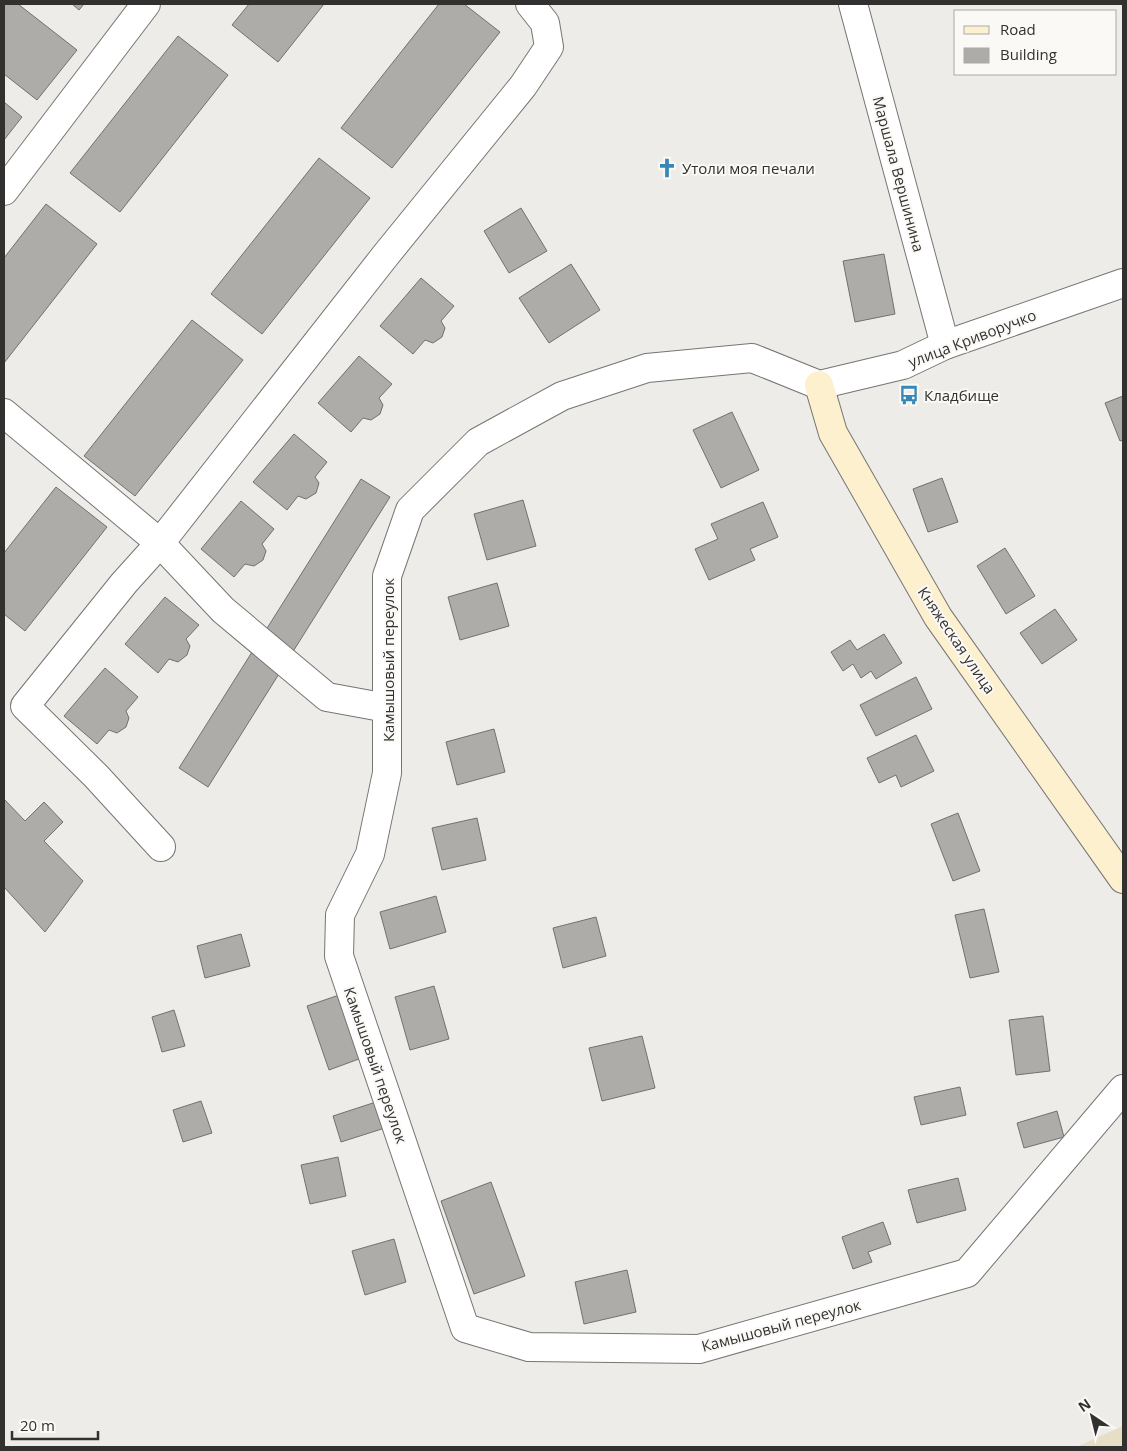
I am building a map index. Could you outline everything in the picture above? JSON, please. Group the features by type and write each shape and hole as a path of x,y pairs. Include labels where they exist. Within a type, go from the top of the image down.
{"street":[{"path":"4,191 146,4"},
{"path":"161,847 96,776 25,706 124,583 160,542 385,256 523,86 549,47 545,23 530,4"},
{"name":"Маршала Вершинина","path":"853,4 945,345"},
{"name":"улица Криворучко","path":"819,385 903,365 945,345 1123,283"},
{"name":"Камышовый переулок","path":"819,385 752,358 647,368 562,396 478,442 410,510 387,576 387,773 370,854 340,915 339,956 465,1328 530,1347 699,1349 967,1273 1123,1089"},
{"name":"Княжеская улица","path":"819,385 833,433 938,617 1123,880"},
{"path":"4,413 160,542 223,610 328,697 387,708"}],"shaded area":[{"path":"1123,1426 1123,1447 1076,1447"}],"building":[{"path":"4,4 18,4 77,50 37,100 4,74"},
{"path":"72,4 84,4 79,10"},
{"path":"249,4 324,4 278,62 232,25"},
{"path":"439,4 464,4 500,32 392,168 341,128"},
{"path":"178,36 228,75 120,212 70,173"},
{"path":"4,102 22,117 4,140"},
{"path":"319,158 370,198 262,334 211,294"},
{"path":"46,204 97,244 4,363 4,258"},
{"path":"521,208 547,251 509,273 484,231"},
{"path":"884,254 895,314 855,322 843,261"},
{"path":"571,264 600,310 549,343 519,298"},
{"path":"421,278 454,306 441,321 445,328 442,337 433,343 425,340 413,354 380,326"},
{"path":"192,320 243,360 135,496 84,456"},
{"path":"359,356 392,384 379,398 383,405 380,414 371,420 363,418 351,432 318,403"},
{"path":"1123,396 1123,440 1120,441 1105,403"},
{"path":"732,412 759,470 721,488 693,430"},
{"path":"294,434 327,462 315,477 319,483 316,493 306,499 298,496 287,510 253,482"},
{"path":"942,478 958,522 928,532 913,489"},
{"path":"361,479 390,497 208,787 179,768"},
{"path":"56,487 107,527 25,631 4,614 4,553"},
{"path":"523,500 536,546 487,560 474,514"},
{"path":"241,501 274,529 262,544 266,551 263,560 254,566 245,564 234,577 201,549"},
{"path":"763,502 778,537 750,549 755,560 709,580 695,549 718,539 711,524"},
{"path":"1005,548 1035,596 1006,614 977,566"},
{"path":"497,583 509,626 460,640 448,597"},
{"path":"165,597 199,625 186,639 190,646 187,655 178,662 169,659 158,673 125,644"},
{"path":"1055,609 1077,640 1042,664 1020,633"},
{"path":"884,634 902,663 876,679 871,671 861,678 853,664 843,671 831,652 850,640 857,650"},
{"path":"105,668 138,697 126,711 129,718 126,727 117,733 109,730 97,744 64,716"},
{"path":"916,677 932,709 876,736 860,705"},
{"path":"494,729 505,772 457,785 446,742"},
{"path":"916,735 934,771 901,787 896,775 879,783 867,758"},
{"path":"4,799 25,821 44,802 63,822 44,841 83,881 45,932 4,887"},
{"path":"958,813 980,871 953,881 931,824"},
{"path":"477,818 486,860 442,870 432,828"},
{"path":"436,896 446,932 390,949 380,912"},
{"path":"984,909 999,972 970,978 955,915"},
{"path":"596,917 606,956 563,968 553,928"},
{"path":"241,934 250,966 205,978 197,946"},
{"path":"434,986 449,1039 410,1050 395,997"},
{"path":"345,993 367,1056 329,1070 307,1006"},
{"path":"174,1010 185,1046 162,1052 152,1017"},
{"path":"1043,1016 1050,1071 1016,1075 1009,1020"},
{"path":"642,1036 655,1088 602,1101 589,1048"},
{"path":"960,1087 966,1115 921,1125 914,1097"},
{"path":"201,1101 212,1133 183,1142 173,1110"},
{"path":"379,1101 388,1127 341,1142 333,1116"},
{"path":"1057,1111 1064,1137 1024,1148 1017,1123"},
{"path":"338,1157 346,1196 310,1204 301,1165"},
{"path":"958,1178 966,1210 917,1223 908,1190"},
{"path":"491,1182 525,1276 474,1294 441,1201"},
{"path":"883,1222 891,1244 868,1252 872,1262 853,1269 842,1237"},
{"path":"394,1239 406,1282 365,1295 352,1251"},
{"path":"627,1270 636,1312 584,1324 575,1282"}],"place":[{"name":"Утоли моя печали","path":"667,168"},
{"name":"Кладбище","path":"909,395"}]}
